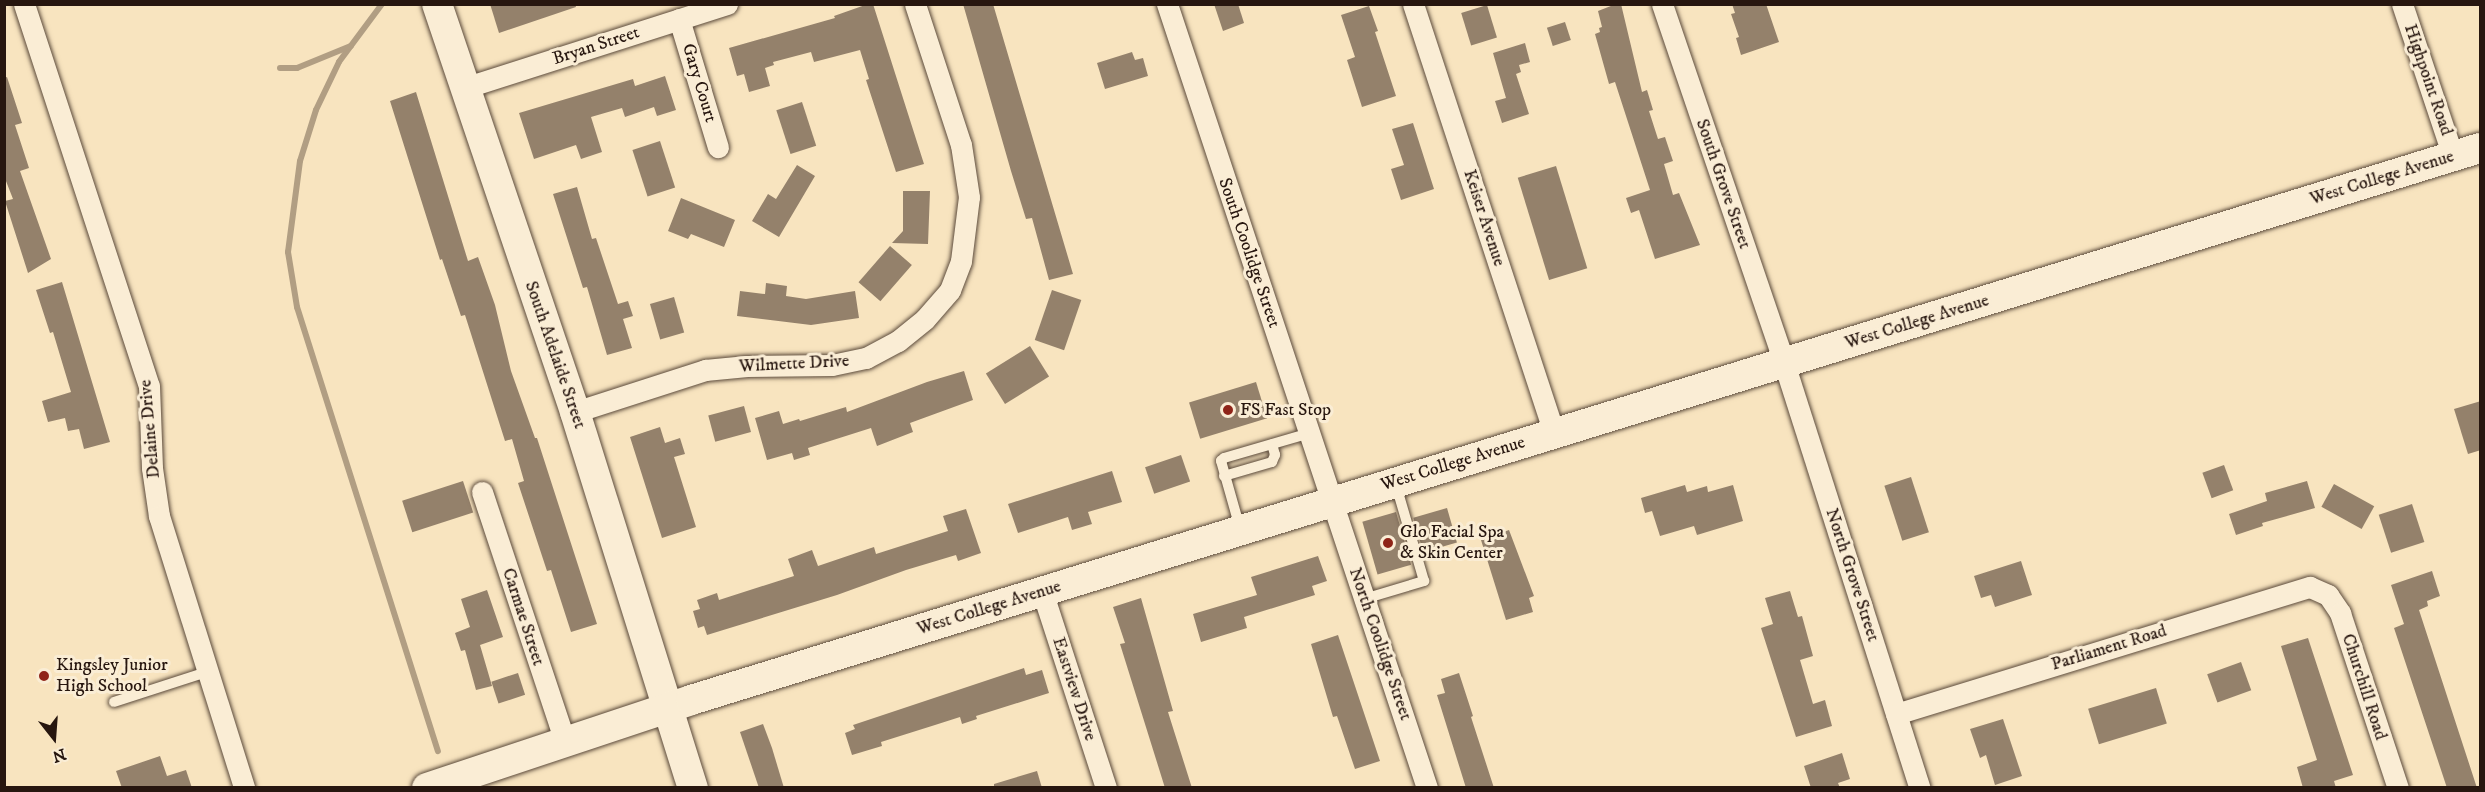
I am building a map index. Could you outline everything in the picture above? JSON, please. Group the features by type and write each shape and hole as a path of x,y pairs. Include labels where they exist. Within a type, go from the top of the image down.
{"main road":[{"name":"South Adelaide Street","path":"437,4 575,412 693,788"},
{"name":"West College Avenue","path":"428,788 669,707 1333,500 2467,152"}],"street":[{"name":"Delaine Drive","path":"24,4 123,298 149,387 152,468 159,516 244,788"},
{"name":"Bryan Street","path":"464,88 727,4"},
{"name":"Wilmette Drive","path":"575,412 705,370 747,366 832,365 866,358 898,341 926,319 950,290 961,261 969,197 961,145 915,4"},
{"name":"South Coolidge Street","path":"1167,4 1333,500"},
{"name":"Keiser Avenue","path":"1413,4 1554,433"},
{"name":"South Grove Street","path":"1662,4 1784,363"},
{"name":"Highpoint Road","path":"2402,4 2467,152"},
{"name":"Gary Court","path":"679,19 718,147"},
{"name":"North Grove Street","path":"1784,363 1920,788"},
{"name":"Carmae Street","path":"482,492 565,741"},
{"name":"North Coolidge Street","path":"1333,500 1427,788"},
{"name":"Parliament Road","path":"1896,714 2297,589 2310,587 2323,591"},
{"name":"Eastview Drive","path":"1042,591 1106,788"},
{"name":"Churchill Road","path":"2323,591 2340,613 2398,788"}],"lane":[{"path":"1241,529 1220,465 1224,458 1310,433"},
{"path":"1224,476 1272,462 1275,455 1272,444"},
{"path":"1364,599 1424,580 1395,482"},
{"path":"114,702 207,672"}],"building":[{"path":"490,4 575,4 576,7 499,33"},
{"path":"873,4 924,164 896,172 866,80 869,79 860,50 814,62 811,52 773,62 774,65 765,68 770,86 749,92 744,74 737,76 729,48 835,18 834,16"},
{"path":"963,4 993,4 1073,274 1049,280 1032,218 1026,219 1011,171"},
{"path":"1214,4 1238,4 1244,23 1223,31"},
{"path":"1621,4 1642,92 1647,90 1653,110 1649,111 1658,139 1665,137 1673,161 1664,164 1673,195 1679,193 1700,245 1655,259 1639,210 1631,213 1626,198 1650,190 1615,82 1609,84 1595,34 1600,32 1599,28 1602,27 1598,11"},
{"path":"1732,4 1766,4 1779,42 1741,55 1736,38 1739,37 1731,14 1735,13"},
{"path":"1487,5 1497,38 1471,45 1461,13"},
{"path":"1369,6 1396,96 1362,107 1347,60 1355,57 1341,15"},
{"path":"1565,22 1571,40 1553,46 1547,28"},
{"path":"1525,43 1530,62 1519,65 1521,72 1516,74 1529,114 1502,123 1495,101 1506,98 1493,53"},
{"path":"1132,52 1135,60 1143,58 1148,76 1105,89 1097,63"},
{"path":"665,76 676,110 657,116 654,107 625,117 622,108 591,117 602,152 581,159 576,145 534,159 519,113 633,79 635,86"},
{"path":"7,77 22,123 15,125 29,168 20,171 51,259 28,273 5,201 13,199 4,176 4,78"},
{"path":"416,92 468,261 478,257 495,305 511,371 535,438 537,438 597,624 571,632 551,570 547,571 518,483 524,481 512,439 505,441 465,315 461,316 442,259 440,260 390,101"},
{"path":"802,102 816,146 791,154 776,110"},
{"path":"1413,123 1434,189 1401,200 1391,169 1404,165 1392,129"},
{"path":"660,141 675,188 648,197 632,150"},
{"path":"797,165 815,176 779,237 752,221 768,194 776,199"},
{"path":"1556,166 1587,268 1549,280 1518,178"},
{"path":"577,187 592,239 596,238 618,304 628,301 633,316 623,319 632,348 607,355 587,287 583,288 553,194"},
{"path":"903,191 930,191 928,244 892,243 903,231"},
{"path":"681,198 735,220 724,247 691,234 688,239 668,231"},
{"path":"890,246 912,265 880,301 859,282"},
{"path":"62,282 110,442 84,449 79,429 68,431 65,418 48,422 42,401 71,392 53,332 50,333 36,290"},
{"path":"766,283 787,286 786,296 806,299 855,291 859,318 811,325 737,316 740,291 765,294"},
{"path":"1052,290 1081,300 1064,350 1035,340"},
{"path":"674,297 684,333 660,339 650,304"},
{"path":"1030,346 1049,377 1005,404 986,374"},
{"path":"964,371 973,400 910,423 913,432 877,446 871,428 808,448 810,455 794,460 792,453 767,460 755,418 779,411 783,424 846,407 847,412 927,382"},
{"name":"FS Fast Stop","path":"1256,382 1267,418 1200,439 1189,402"},
{"path":"2481,401 2481,450 2468,454 2454,409"},
{"path":"744,406 751,432 715,442 708,416"},
{"path":"660,427 665,443 680,438 685,454 674,457 696,527 662,538 630,437"},
{"path":"1181,455 1190,481 1154,494 1145,467"},
{"path":"2224,465 2233,490 2212,498 2202,473"},
{"path":"1112,471 1122,502 1088,512 1092,524 1072,530 1068,517 1018,533 1008,504"},
{"path":"1911,477 1929,532 1902,541 1884,486"},
{"path":"463,481 473,512 412,532 402,501"},
{"path":"2307,481 2315,508 2262,523 2263,526 2236,535 2229,514 2267,501 2265,493"},
{"path":"2334,484 2374,506 2362,529 2321,507"},
{"path":"1685,485 1687,492 1707,486 1708,492 1733,485 1743,521 1697,535 1694,526 1660,536 1652,511 1645,513 1641,498"},
{"path":"2412,504 2424,542 2391,553 2379,515"},
{"path":"1447,508 1457,543 1423,552 1413,518"},
{"path":"966,509 981,553 958,561 956,555 707,635 704,626 698,628 693,611 700,609 697,600 717,593 719,600 794,576 788,559 812,550 818,566 874,547 876,554 948,531 943,516"},
{"name":"Glo Facial Spa & Skin Center","path":"1396,512 1411,565 1378,575 1362,522"},
{"path":"1509,530 1534,596 1529,598 1533,612 1506,620 1481,540"},
{"path":"1318,556 1327,581 1312,586 1315,595 1244,617 1247,628 1201,642 1193,614 1257,595 1251,577"},
{"path":"2021,561 2032,595 1995,607 1991,595 1981,598 1974,576"},
{"path":"2432,571 2440,596 2427,601 2428,606 2419,610 2477,788 2447,788 2394,628 2404,624 2391,585"},
{"path":"487,590 503,637 480,645 492,686 476,690 465,650 461,651 455,633 470,627 461,599"},
{"path":"1790,591 1798,617 1802,616 1813,656 1800,660 1813,704 1825,700 1832,726 1796,737 1761,628 1773,624 1765,598"},
{"path":"1141,598 1173,711 1168,712 1192,788 1165,788 1120,644 1125,643 1113,607"},
{"path":"1338,635 1380,761 1355,769 1337,716 1333,717 1311,644"},
{"path":"2308,638 2353,775 2334,781 2336,788 2303,788 2297,767 2317,760 2281,646"},
{"path":"2241,662 2251,690 2217,703 2207,674"},
{"path":"1024,668 1026,675 1042,670 1049,693 976,716 977,719 962,724 960,717 881,742 882,746 852,755 845,733 855,729 853,725"},
{"path":"518,673 525,695 498,704 491,682"},
{"path":"1459,673 1494,788 1466,788 1437,695 1445,693 1441,679"},
{"path":"2156,688 2167,723 2099,744 2088,709"},
{"path":"2003,719 2022,776 1995,785 1986,755 1980,758 1970,729"},
{"path":"763,724 784,788 759,788 740,732"},
{"path":"1842,753 1850,779 1838,783 1840,788 1811,788 1804,766"},
{"path":"160,756 167,776 186,770 192,788 122,788 116,771"},
{"path":"1037,771 1042,788 994,788 994,784"}],"waterway":[{"path":"382,4 339,62 316,110 300,161 288,252 297,307 438,751"},
{"path":"280,68 297,68 351,46"}],"place":[{"name":"FS Fast Stop","path":"1228,410"},
{"name":"Glo Facial Spa & Skin Center","path":"1388,543"},
{"name":"Kingsley Junior High School","path":"44,676"}]}
